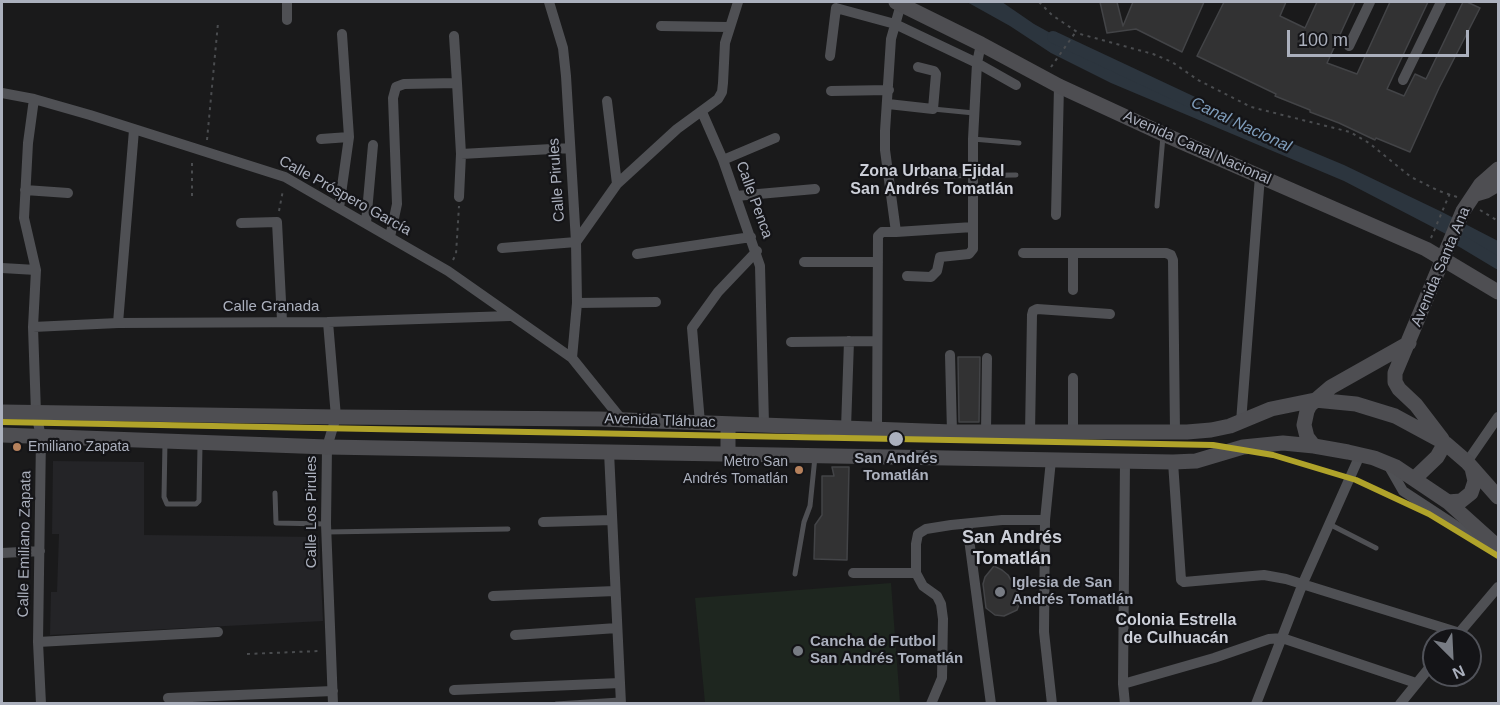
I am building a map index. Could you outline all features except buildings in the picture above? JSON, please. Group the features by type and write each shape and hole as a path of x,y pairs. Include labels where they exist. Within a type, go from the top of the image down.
{"main road":[{"name":"Avenida Canal Nacional","path":"898,3 1059,86 1163,134 1446,253 1498,292"},
{"name":"Avenida Santa Ana","path":"1445,443 1416,405 1399,389 1395,382 1395,372 1446,253 1498,169"},
{"path":"1314,446 1307,437 1304,425 1307,411 1315,400 1331,387 1409,343"},
{"name":"Avenida Tláhuac","path":"2,412 622,420 952,432 1073,433 1211,430 1241,422 1271,409 1315,400 1356,404 1395,416 1445,443 1470,465 1498,497"},
{"path":"728,423 728,454"},
{"name":"Avenida Tláhuac","path":"2,435 327,447 1173,462 1196,461 1228,450 1259,444 1283,443 1314,446 1387,463 1448,502 1498,547"},
{"path":"1414,479 1437,457 1445,443"},
{"path":"1448,502 1461,501 1471,493 1475,481 1470,465"}],"street":[{"path":"287,2 287,20"},
{"name":"Calle Pirules","path":"549,2 563,48 570,148 577,303 572,358"},
{"path":"502,248 576,242 617,184 677,129 718,99 722,92 728,27 738,2"},
{"path":"1349,46 1370,2"},
{"path":"1403,80 1441,2"},
{"path":"896,232 885,150 885,131 891,39 898,3"},
{"path":"830,56 836,8 895,24 977,63 1016,85"},
{"path":"661,26 728,27"},
{"path":"339,208 349,137 342,34"},
{"path":"454,36 460,154 459,197"},
{"path":"907,276 931,277 936,271 940,257 972,252 974,113 977,63 981,44"},
{"path":"888,104 933,109 936,74 934,71 918,67"},
{"path":"390,237 397,204 393,98 396,87 404,84 457,83"},
{"path":"1056,215 1059,86"},
{"path":"831,91 889,90"},
{"name":"Calle Próspero García","path":"2,93 34,99 285,177 448,271 572,358 622,420"},
{"name":"Calle Emiliano Zapata","path":"34,99 29,133 24,218 36,270 33,327 36,413 41,437 38,642 41,704"},
{"path":"607,101 617,184"},
{"name":"Calle Penca","path":"700,423 692,328 718,292 757,251 723,160 702,112"},
{"path":"118,322 134,130"},
{"path":"321,139 349,137"},
{"path":"723,160 775,138"},
{"path":"366,223 373,145"},
{"path":"460,154 570,148"},
{"path":"1241,422 1260,176"},
{"path":"736,196 815,189"},
{"path":"25,190 68,194"},
{"path":"241,223 277,222 282,321"},
{"path":"877,429 880,233 973,227"},
{"path":"637,254 751,237"},
{"path":"757,251 762,294 764,424"},
{"path":"1023,253 1166,253 1171,255 1173,260 1175,432"},
{"path":"1073,253 1073,290"},
{"path":"804,262 878,264"},
{"path":"2,268 36,270"},
{"path":"577,303 656,302"},
{"path":"1030,433 1033,310 1110,314"},
{"name":"Calle Granada","path":"33,327 118,322 328,322 510,316"},
{"name":"Calle Los Pirules","path":"328,322 336,417 327,447 326,528 333,704"},
{"path":"791,342 877,341"},
{"path":"846,428 849,342"},
{"path":"950,355 952,432"},
{"path":"986,432 987,358"},
{"path":"1073,378 1073,433"},
{"path":"1470,465 1498,417"},
{"path":"609,452 620,702"},
{"path":"1259,703 1303,583 1360,455"},
{"path":"1051,460 1045,520 1044,632 1052,704"},
{"path":"1125,461 1123,684 1125,704"},
{"path":"1173,462 1179,573 1184,582 1264,575 1303,583 1431,627"},
{"path":"1387,463 1403,491 1498,554"},
{"path":"543,522 612,520"},
{"path":"931,704 942,678 943,619 941,604 937,596 922,586 916,573 918,534 926,529 1002,520 1045,520"},
{"path":"967,524 991,704"},
{"path":"2,553 40,551"},
{"path":"853,573 916,573"},
{"path":"1465,627 1498,587"},
{"path":"493,596 615,591"},
{"path":"515,635 617,628"},
{"path":"38,642 218,632"},
{"path":"1123,684 1214,658 1269,639 1282,639 1416,683"},
{"path":"1400,704 1422,676"},
{"path":"454,690 620,683"},
{"path":"168,698 333,692"}],"lane":[{"path":"933,109 974,113"},
{"path":"1157,206 1163,134"},
{"path":"973,139 1018,143"},
{"path":"930,176 1016,175"},
{"path":"165,442 164,496 167,504 196,504 199,501 200,443"},
{"path":"795,574 804,522 810,506 815,455"},
{"path":"275,493 276,523 326,528 508,529"},
{"path":"1329,524 1376,548"},
{"path":"556,704 620,702"}],"path":[{"path":"1039,2 1052,15 1076,32 1153,54 1172,62 1198,80 1251,107 1350,132 1369,143 1411,177 1439,191 1481,194 1498,221"},
{"path":"206,152 218,23"},
{"path":"1050,69 1076,32"},
{"path":"192,147 192,196"},
{"path":"277,222 285,177"},
{"path":"1430,239 1450,193"},
{"path":"448,271 456,254 459,197"},
{"path":"247,654 331,650"}],"shaded area":[{"path":"53,461 144,462 144,535 319,537 323,621 50,635 51,592 57,592 59,534 52,534"},
{"name":"Cancha de Futbol San Andrés Tomatlán","path":"891,583 900,703 705,703 695,598"}],"water":[{"name":"Canal Nacional","path":"967,2 1002,2 1034,24 1119,71 1344,165 1442,212 1498,241 1498,261 1344,181 1111,83 1051,53 1010,26"}],"waterway":[{"name":"Canal Nacional","path":"1053,37 1198,105"},
{"name":"Canal Nacional","path":"1458,239 1498,263"}],"transit line":[{"path":"2,422 1213,445 1273,455 1356,480 1429,514 1498,556"}],"place":[{"name":"San Andrés Tomatlán","path":"896,439"},
{"name":"Emiliano Zapata","path":"17,447"},
{"name":"Metro San Andrés Tomatlán","path":"799,470"},
{"name":"Iglesia de San Andrés Tomatlán","path":"1000,592"},
{"name":"Cancha de Futbol San Andrés Tomatlán","path":"798,651"}],"district":[{"name":"Zona Urbana Ejidal San Andrés Tomatlán","path":"932,181"},
{"name":"San Andrés Tomatlán","path":"1012,548"},
{"name":"Colonia Estrella de Culhuacán","path":"1176,630"}]}
